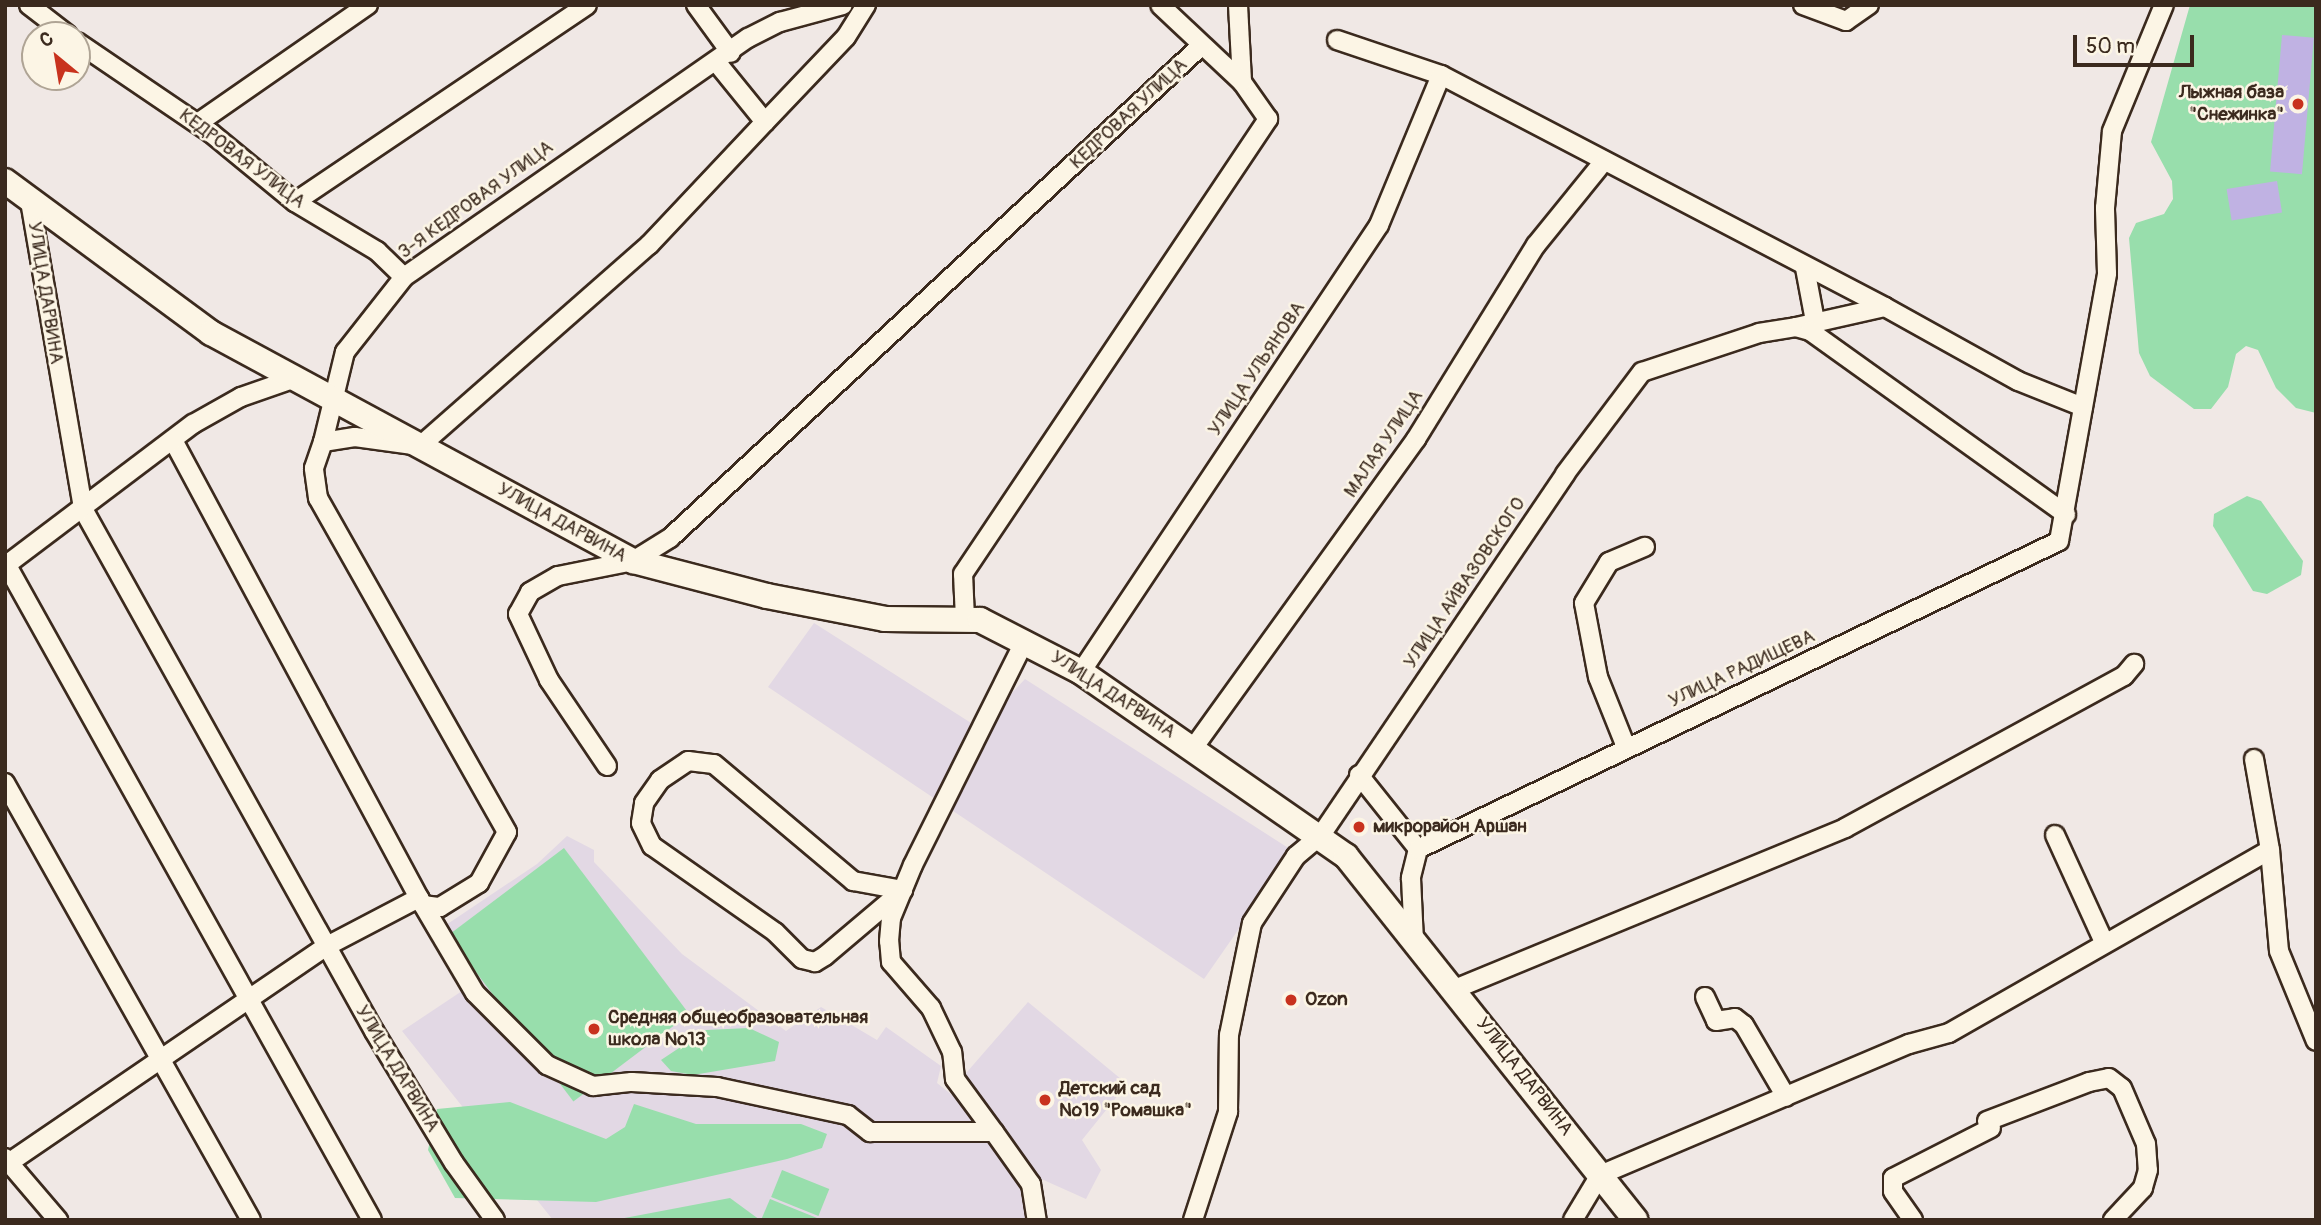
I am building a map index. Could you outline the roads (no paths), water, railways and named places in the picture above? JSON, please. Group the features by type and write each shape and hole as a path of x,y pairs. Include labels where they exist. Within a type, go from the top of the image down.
{"street":[{"path":"29,5 50,21"},
{"path":"198,123 368,5"},
{"path":"295,202 587,5"},
{"path":"696,5 724,58 765,122"},
{"name":"3-Я КЕДРОВАЯ УЛИЦА","path":"323,442 332,396 354,336 404,277 588,145 780,22 843,5"},
{"path":"420,446 649,245 846,37 866,5"},
{"path":"1160,5 1202,45"},
{"path":"1238,5 1242,82"},
{"path":"1803,5 1846,21 1869,5"},
{"name":"УЛИЦА РАДИЩЕВА","path":"1418,849 1626,747 2031,559 2059,541 2066,514 2107,273 2105,208 2112,131 2164,5"},
{"path":"1337,40 1441,75 1805,268 1885,307 2018,381 2083,408"},
{"name":"КЕДРОВАЯ УЛИЦА","path":"607,766 549,680 518,614 541,584 633,562 670,538 1202,45 1242,82 1268,119 963,574 965,619"},
{"name":"КЕДРОВАЯ УЛИЦА","path":"91,51 198,123 295,202 377,251 404,277"},
{"name":"УЛИЦА УЛЬЯНОВА","path":"1081,672 1379,225 1441,75"},
{"name":"МАЛАЯ УЛИЦА","path":"1194,747 1416,439 1536,245 1604,161"},
{"path":"5,181 169,305 332,396"},
{"name":"УЛИЦА ДАРВИНА","path":"30,201 83,509 327,946 454,1163 495,1220"},
{"path":"1805,268 1815,321"},
{"path":"1796,327 1885,307"},
{"path":"1796,327 1824,338 2066,514"},
{"name":"УЛИЦА АЙВАЗОВСКОГО","path":"1321,835 1359,775 1566,474 1635,380 1655,366 1796,327"},
{"path":"298,377 216,409 6,564 247,1001 372,1220"},
{"name":"УЛИЦА ДАРВИНА","path":"332,396 633,562 767,596 885,619 980,620 1025,640 1081,672 1321,835 1346,856 1455,989 1636,1220"},
{"name":"УЛИЦА ДАРВИНА","path":"323,442 355,437 420,446"},
{"path":"174,442 421,902 475,993 547,1065 593,1086 632,1082 717,1087 848,1115 870,1132 994,1132"},
{"path":"58,1220 8,1160 327,946 421,902 440,907 479,883 507,832 318,498 314,468 323,442"},
{"path":"1626,747 1598,677 1584,603 1609,562 1645,547"},
{"path":"1025,640 891,918 891,962 931,1008 956,1062 955,1079 1031,1184 1037,1220"},
{"path":"1455,989 1845,828 2124,676 2134,664"},
{"path":"2254,759 2270,850 2278,951 2316,1041"},
{"path":"704,761 853,881 903,890 825,956 815,961 802,959 775,932 652,846 641,811 674,768 704,761"},
{"path":"1359,775 1418,849 1411,878 1414,942"},
{"path":"5,783 251,1220"},
{"path":"1193,1220 1228,1112 1229,1035 1252,923 1296,856 1321,835"},
{"path":"2055,835 2104,940"},
{"path":"1573,1220 1600,1175 1909,1044 1949,1033 2104,940 2270,850"},
{"path":"1705,997 1716,1021 1735,1018 1744,1025 1786,1097"},
{"path":"1913,1220 1894,1191 1893,1178 1989,1124 2089,1082 2109,1078 2122,1088 2146,1144 2148,1170 2143,1188 2113,1220"}],"place":[{"name":"Лыжная база \"Снежинка\"","path":"2298,104"},
{"name":"микрорайон Аршан","path":"1359,827"},
{"name":"Ozon","path":"1291,1000"},
{"name":"Средняя общеобразовательная школа №13","path":"594,1029"},
{"name":"Детский сад №19 \"Ромашка\"","path":"1045,1100"}]}
